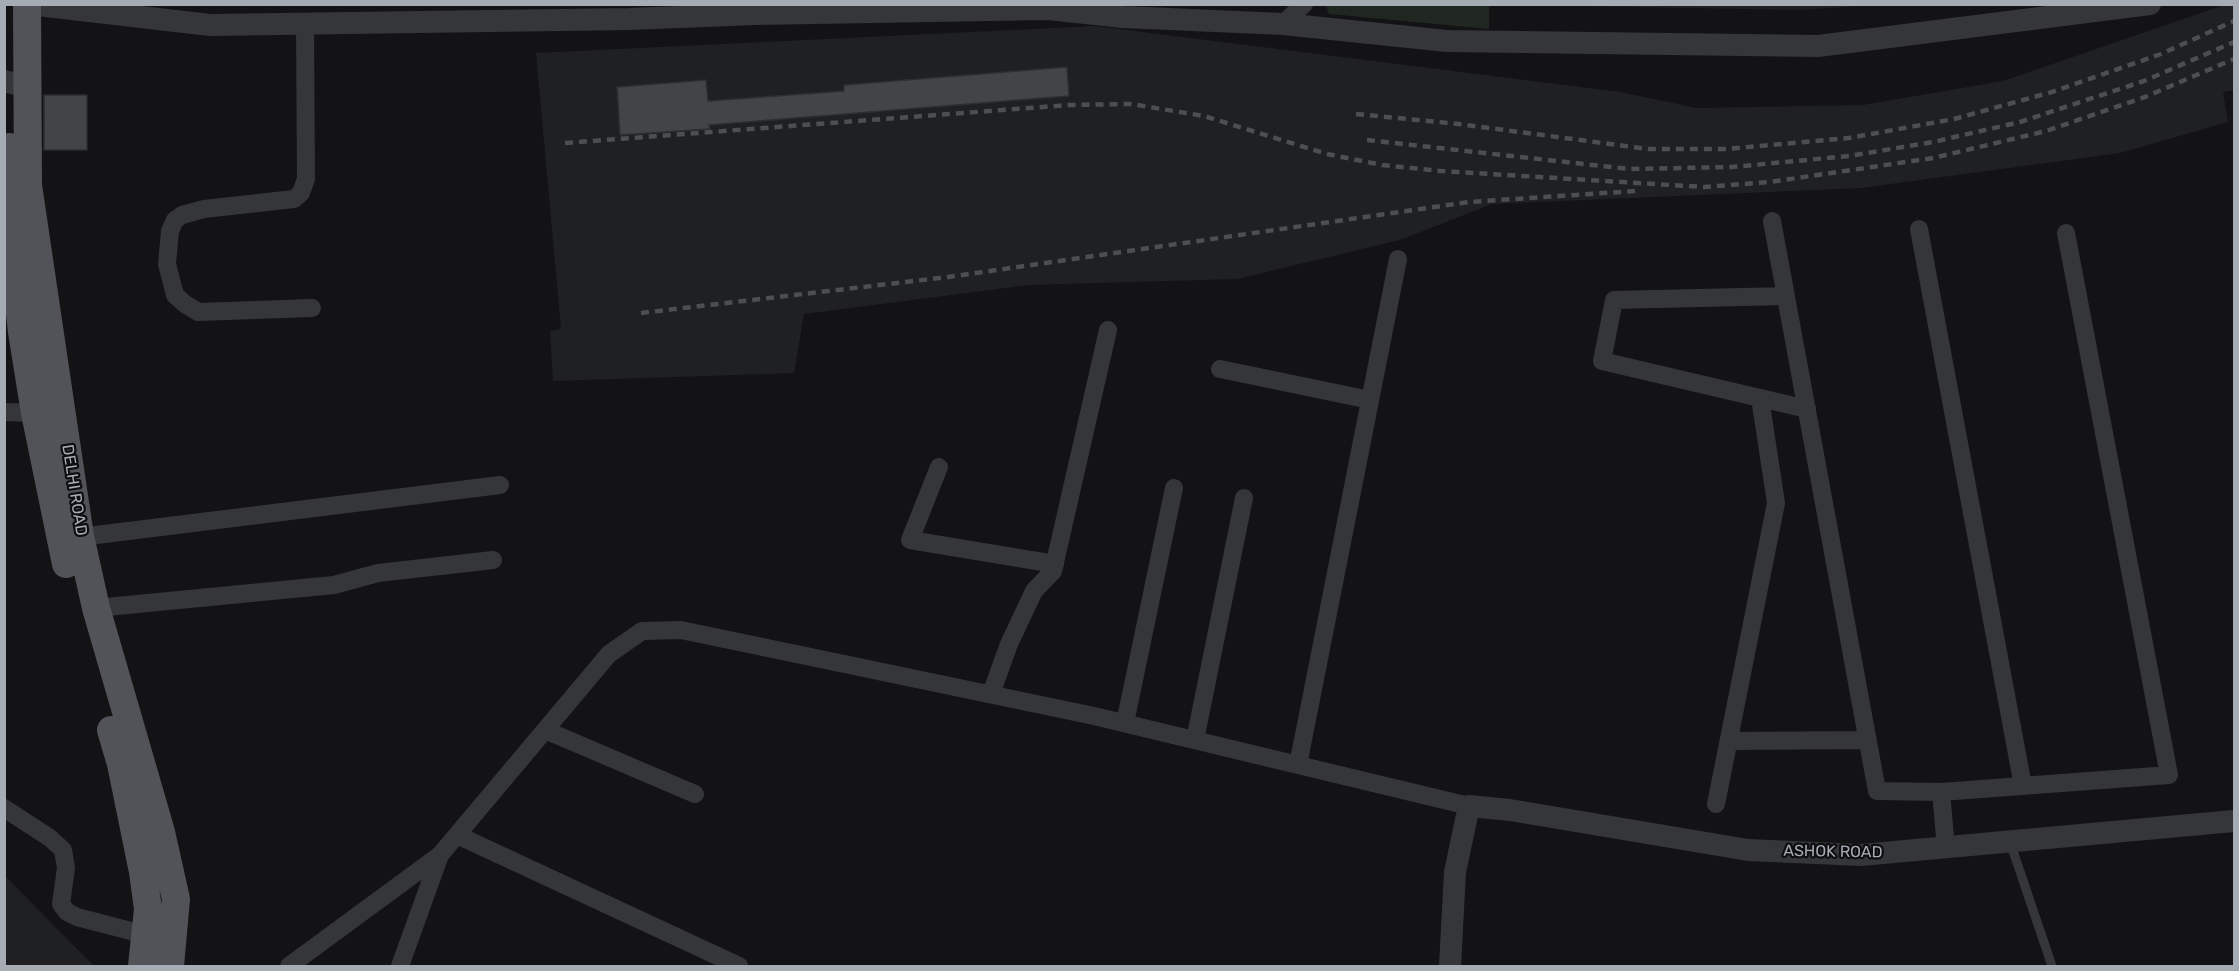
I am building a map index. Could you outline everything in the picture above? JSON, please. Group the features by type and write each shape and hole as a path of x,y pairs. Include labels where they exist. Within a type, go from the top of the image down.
{"main road":[{"name":"DELHI ROAD","path":"13,4 14,84 28,185 35,413 71,538 96,608 161,832 176,899 170,966"},
{"name":"DELHI ROAD","path":"14,84 28,4"},
{"name":"DELHI ROAD","path":"29,276 71,538"},
{"path":"71,538 70,580 121,764 143,872 148,909 142,966"}],"street":[{"path":"28,4 210,25 305,24 505,13 925,8 1048,9 1123,17 1283,24 1447,41 1818,46 2150,4"},
{"path":"1283,24 1304,4"},
{"path":"305,24 306,178 301,193 294,199 204,209 182,215 175,220 170,231 167,264 175,295 184,304 198,312 312,308"},
{"path":"1772,220 1876,791 1941,792 2169,775 2066,233"},
{"path":"1919,229 2024,786"},
{"path":"1298,765 1398,260"},
{"path":"1786,296 1614,300 1602,361 1807,409"},
{"path":"992,694 1009,644 1034,591 1053,572 1108,330"},
{"path":"1220,369 1370,400"},
{"path":"1716,804 1776,502 1760,398"},
{"path":"4,412 35,413"},
{"path":"939,467 910,540 1055,564"},
{"path":"71,538 500,485"},
{"path":"1125,723 1174,488"},
{"path":"1195,740 1244,498"},
{"path":"96,608 334,585 378,573 493,560"},
{"path":"289,966 440,855 609,654 642,631 681,630 1125,723 1469,806 1455,872 1450,966"},
{"path":"545,730 695,795"},
{"path":"1729,741 1868,740"},
{"path":"1941,792 1946,848"},
{"name":"ASHOK ROAD","path":"1469,806 1510,810 1748,850 1861,855 2235,821"},
{"path":"4,808 51,838 63,850 66,868 61,904 67,912 77,917 146,935"},
{"path":"457,835 739,966"},
{"path":"400,966 440,855"}],"lane":[{"path":"2010,842 2052,966"}],"shaded area":[{"path":"1871,4 1803,10 1521,5"},
{"path":"1326,5 1489,5 1489,29 1329,14"},
{"path":"2224,5 2234,5 2234,90 2223,92 2228,122 2120,153 1861,188 1492,204 1400,240 1237,279 1029,285 804,314 794,373 553,381 550,331 561,329 536,53 1095,26 1620,92 1697,108 1863,105 2003,81"},
{"path":"5,876 94,966 5,966"}],"building":[{"path":"1067,67 1069,96 709,125 710,129 620,135 617,87 706,80 708,101 844,91 844,85"},
{"path":"44,95 87,95 87,150 44,150"}],"railway":[{"path":"1356,114 1459,124 1648,149 1727,149 1849,138 1954,119 2052,92 2161,54 2234,21"},
{"path":"1367,140 1629,169 1732,167 1849,156 1933,142 2020,122 2144,81 2234,42"},
{"path":"565,143 1069,105 1131,104 1204,116 1327,154 1382,165 1441,171 1704,187 1770,182 1933,158 2046,131 2145,97 2234,59"},
{"path":"641,313 948,277 1469,202 1635,191"}]}
